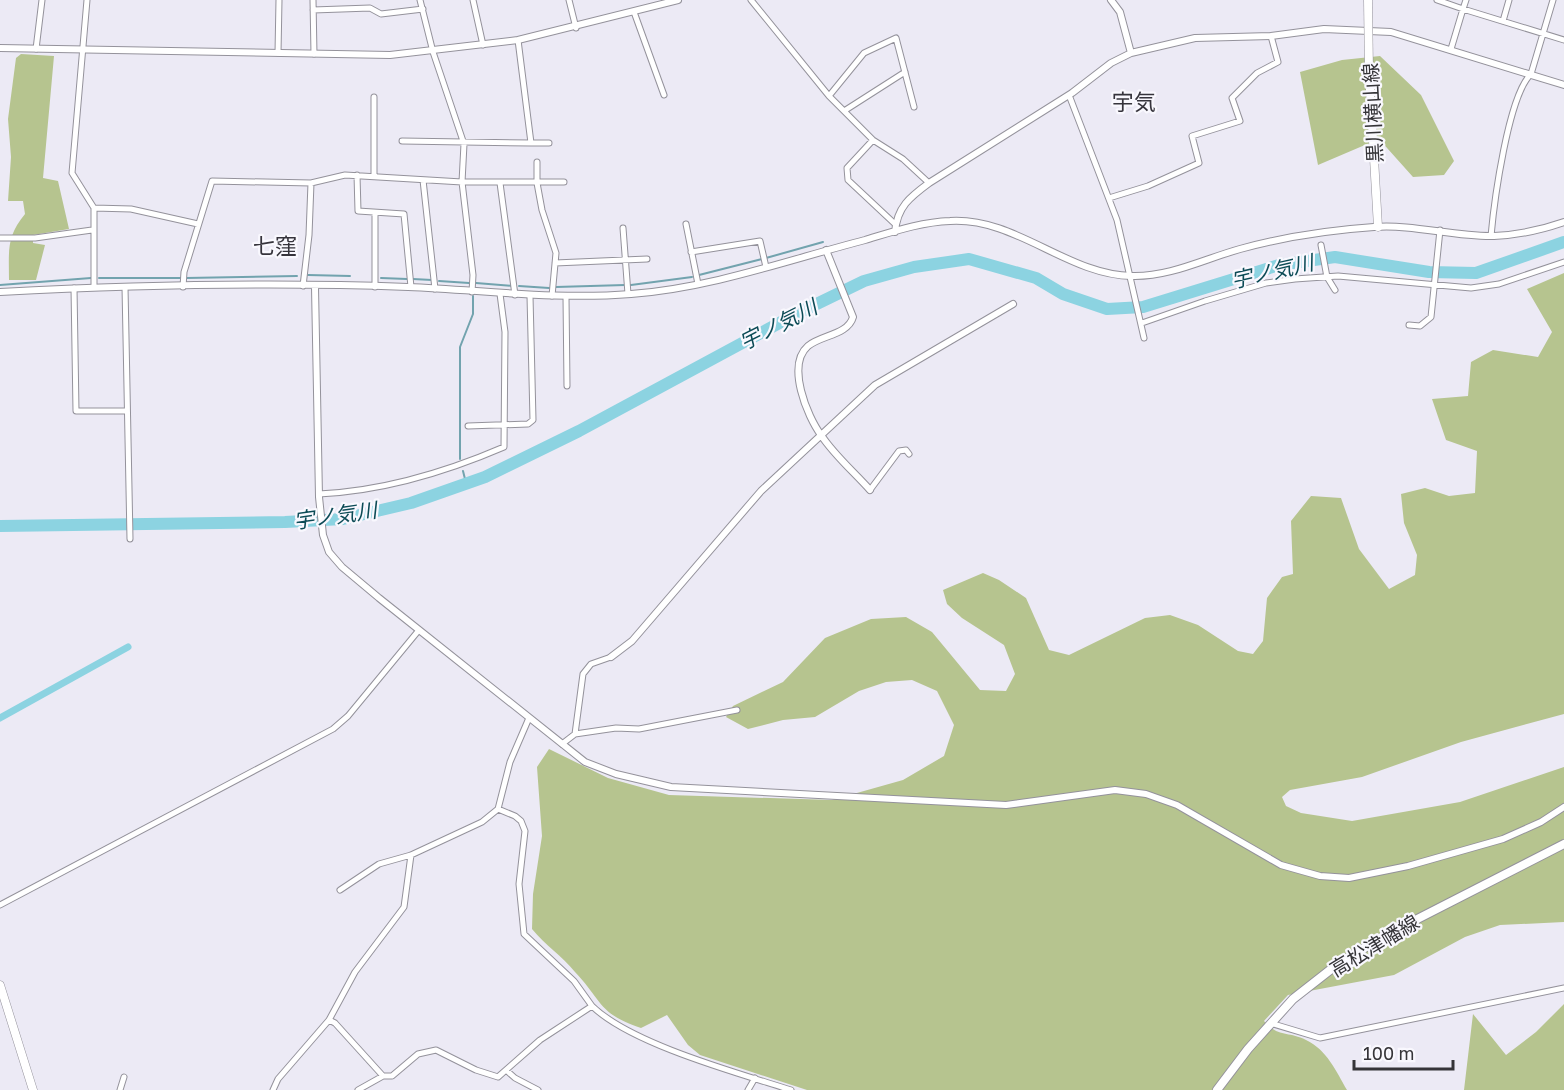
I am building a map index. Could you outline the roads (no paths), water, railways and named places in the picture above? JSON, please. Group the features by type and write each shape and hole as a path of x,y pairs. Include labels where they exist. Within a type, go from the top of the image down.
{"main road":[{"name":"黒川横山線","path":"1368,0 1369,72 1378,226"},
{"name":"高松津幡線","path":"1217,1090 1270,1023 1293,999 1339,963 1388,934 1564,844"},
{"path":"0,986 33,1090"}],"street":[{"path":"36,49 42,0"},
{"path":"87,0 72,172 94,208 92,230 94,287"},
{"path":"278,53 279,0"},
{"path":"313,0 314,54"},
{"path":"420,0 433,52 464,144 462,182 473,275 472,292"},
{"path":"473,0 483,45"},
{"path":"569,0 576,28"},
{"path":"0,48 390,55 433,52 518,40 576,28 678,0"},
{"path":"751,0 829,96 873,140 903,159 929,183"},
{"path":"1111,0 1120,12 1131,53"},
{"path":"1437,0 1564,40"},
{"path":"1451,48 1466,0"},
{"path":"1503,21 1509,0"},
{"path":"1491,236 1493,209 1511,120 1523,82 1531,75 1554,0"},
{"path":"313,10 370,9 381,14 423,9"},
{"path":"634,12 664,95"},
{"path":"895,228 902,206 929,183 1069,95 1111,63 1131,53 1195,38 1271,36 1324,29 1391,32 1451,48 1564,85"},
{"path":"1109,198 1148,186 1199,163 1192,135 1240,121 1232,98 1257,73 1278,62 1271,36"},
{"path":"829,96 864,53 896,38 914,107"},
{"path":"518,40 531,143"},
{"path":"844,111 905,72"},
{"path":"1069,95 1109,198 1142,321 1144,338"},
{"path":"374,97 374,175"},
{"path":"873,140 847,168 848,180 895,228"},
{"path":"402,141 464,144 549,143"},
{"path":"537,162 537,183 542,210 556,253 552,296"},
{"path":"183,287 184,272 212,181 311,183 345,175 374,175 462,182 564,182"},
{"path":"357,175 358,211 375,214 404,214 411,287"},
{"path":"423,180 435,289"},
{"path":"303,286 309,235 311,183"},
{"path":"500,183 515,295"},
{"path":"94,208 131,208 198,224"},
{"path":"375,214 375,287"},
{"path":"0,292 94,287 303,286 411,287 566,297 628,294 698,284 826,250 895,228 968,221 1016,235 1071,262 1098,271 1130,276 1173,271 1271,241 1378,226 1491,236 1523,233 1564,222"},
{"path":"686,224 698,284"},
{"path":"623,228 628,294"},
{"path":"0,238 35,238 92,230"},
{"path":"1409,325 1420,326 1431,317 1440,230"},
{"path":"691,252 760,241 766,267"},
{"path":"1321,245 1327,275 1335,290"},
{"path":"826,250 853,317 849,325 810,344 801,355 798,367 799,386 820,435 870,490 899,451 906,450 909,454"},
{"path":"555,263 647,259"},
{"path":"1142,321 1266,283 1327,275 1471,288 1499,284 1564,262"},
{"path":"125,287 130,539"},
{"path":"315,287 319,496 323,535 329,552 342,567 418,630 585,762 625,777 671,787 1006,805 1102,791 1138,792 1177,805 1281,865 1320,876 1349,878 1399,868 1503,839 1540,822 1564,807"},
{"path":"74,288 76,411 126,411"},
{"path":"319,496 375,487 463,465 504,447 506,425 505,332 500,294"},
{"path":"468,426 528,424 532,420 530,296"},
{"path":"566,297 567,386"},
{"path":"575,734 583,674 591,664 611,657 632,641 761,491 876,385 1012,304"},
{"path":"0,905 333,729 348,716 418,630"},
{"path":"562,744 575,734 616,728 639,729 737,710"},
{"path":"340,890 379,864 411,855 482,822 498,808 510,762 529,718"},
{"path":"498,808 521,821 525,831 519,884 524,934 574,981 592,1006 614,1023 682,1053 791,1090"},
{"path":"273,1090 278,1079 329,1020 355,972 404,907 411,855"},
{"path":"1270,1023 1320,1038 1564,988"},
{"path":"358,1090 383,1076 392,1076 418,1054 436,1050 476,1070 498,1077 540,1040 592,1006"},
{"path":"329,1020 335,1023 383,1076"},
{"path":"506,1070 515,1078 538,1090"},
{"path":"120,1090 123,1077"},
{"path":"748,1090 754,1078"}],"waterway":[{"path":"766,258 823,242"},
{"name":"宇ノ気川","path":"0,526 285,522 343,519 411,503 485,477 579,431 796,314 864,281 914,267 969,259 1036,278 1063,294 1107,309 1143,307 1279,265 1335,257 1429,272 1476,273 1564,242"},
{"path":"699,275 762,259"},
{"path":"308,275 350,276"},
{"path":"186,278 297,276"},
{"path":"631,285 692,277"},
{"path":"0,285 91,278"},
{"path":"99,278 181,278"},
{"path":"381,278 407,279"},
{"path":"413,279 432,280"},
{"path":"439,281 469,283"},
{"path":"476,283 513,286"},
{"path":"556,287 625,285"},
{"path":"519,286 549,288"},
{"path":"460,459 460,347 473,314 473,296"},
{"path":"463,471 466,483"},
{"path":"0,718 128,647"}],"district":[{"name":"宇気","path":"1134,101"},
{"name":"七窪","path":"275,245"}]}
